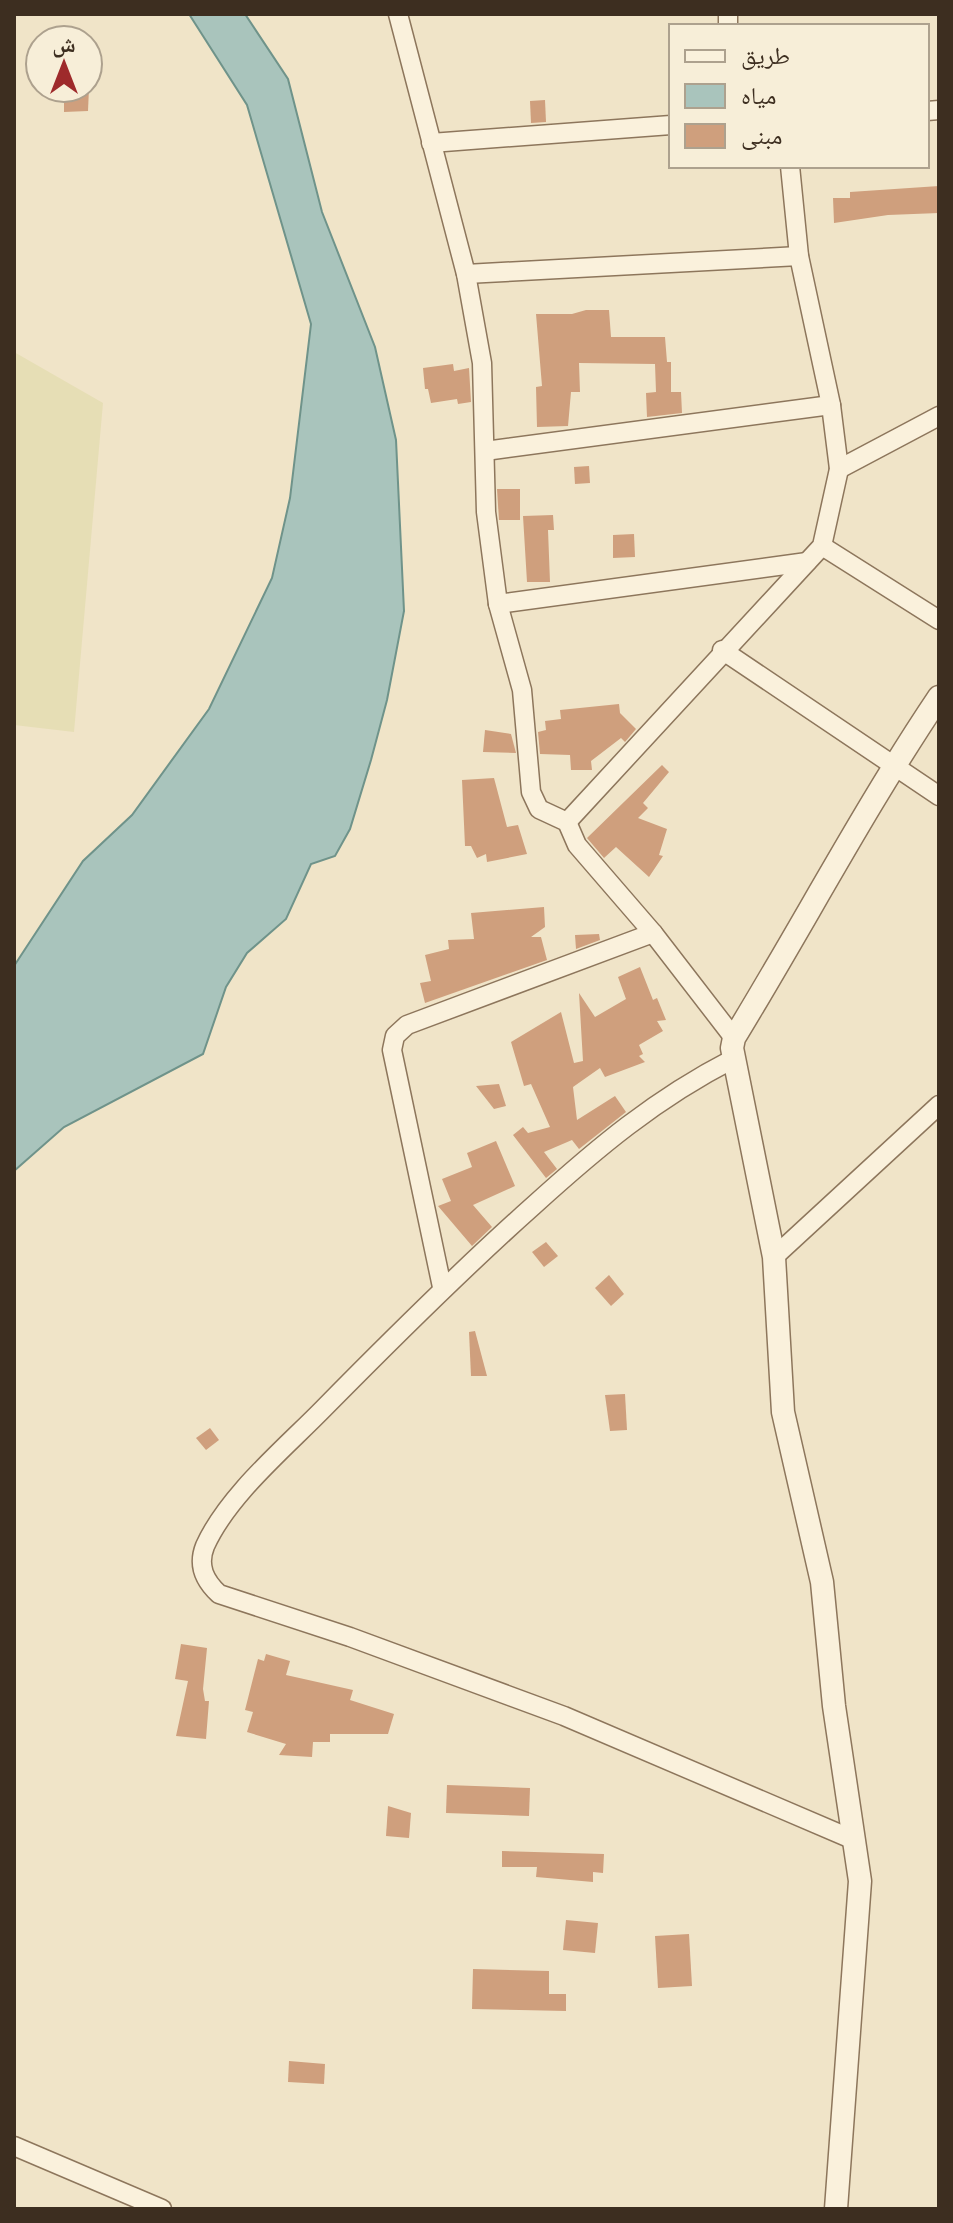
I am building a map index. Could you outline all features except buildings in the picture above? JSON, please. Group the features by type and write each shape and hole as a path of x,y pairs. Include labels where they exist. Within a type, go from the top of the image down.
{"street":[{"path":"398,14 466,274 482,363 486,512 498,604 522,690 531,792 539,809 567,822 577,845 653,933 733,1049 774,1257 783,1412 822,1582 834,1706 860,1881 836,2209"},
{"path":"431,143 669,125"},
{"path":"567,822 722,650 822,546 839,469 831,405 799,256 790,168"},
{"path":"466,274 799,256"},
{"path":"485,451 831,405"},
{"path":"839,469 939,416"},
{"path":"822,546 939,620"},
{"path":"498,604 807,562"},
{"path":"722,650 939,796"},
{"path":"854,1840 564,1716 219,1594 207,1582 201,1565 205,1547 241,1493 442,1287 596,1149 651,1105 733,1049 893,766 939,697"},
{"path":"442,1287 392,1050 395,1036 407,1025 653,933"},
{"path":"774,1257 939,1105"},
{"path":"14,2146 162,2209"}],"shaded area":[{"path":"14,352 103,403 74,732 14,725"}],"water":[{"path":"189,14 245,14 288,79 322,212 375,347 396,440 404,611 387,700 350,829 335,856 311,864 286,919 247,953 226,987 203,1054 64,1127 14,1171 14,966 83,861 132,815 209,709 272,578 290,498 311,324 247,105"}]}
